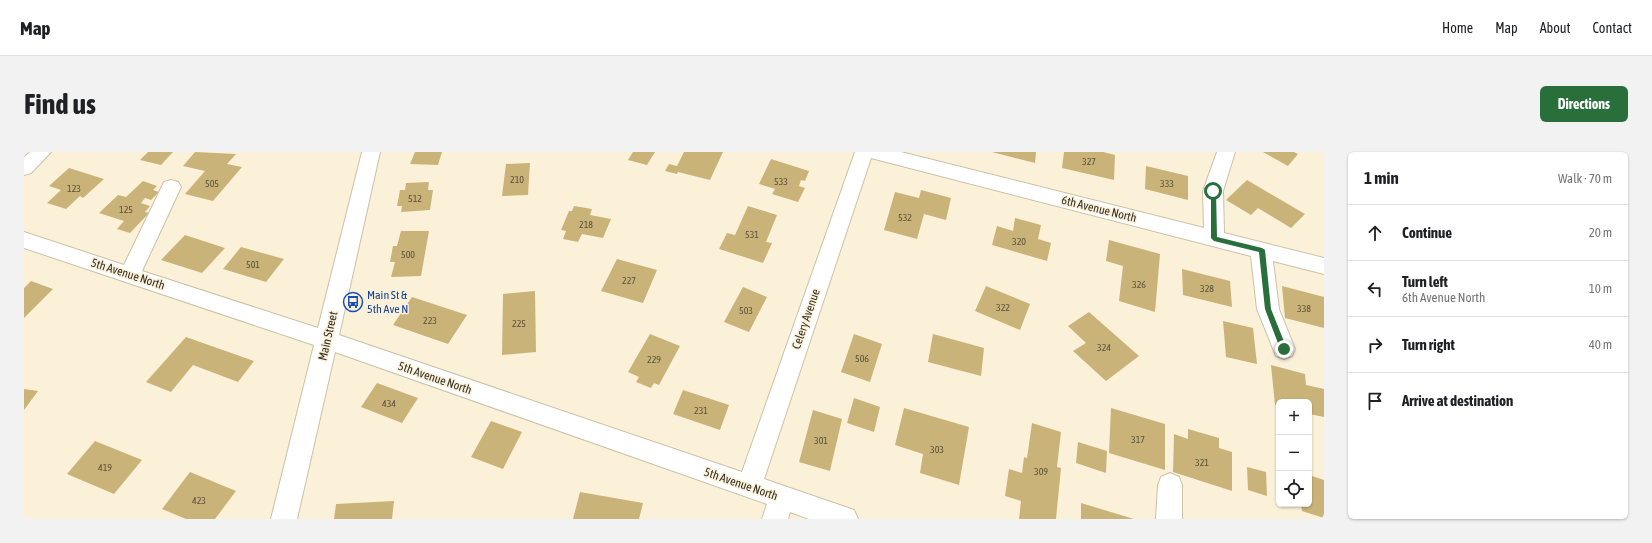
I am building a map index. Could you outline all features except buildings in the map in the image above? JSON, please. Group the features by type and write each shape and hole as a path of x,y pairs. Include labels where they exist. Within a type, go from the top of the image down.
{"street":[{"path":"24,168 42,152"},
{"name":"Main Street","path":"284,519 371,152"},
{"name":"Celery Avenue","path":"749,487 864,152"},
{"name":"6th Avenue North","path":"875,152 1324,266"},
{"path":"1214,238 1213,191 1215,181 1226,152"},
{"path":"130,275 171,187"},
{"name":"5th Avenue North","path":"24,240 327,340 749,487 778,508 845,519"},
{"path":"1262,250 1268,309 1284,349"},
{"path":"1169,519 1170,485"}],"place":[{"name":"Main St & 5th Ave N","path":"353,302"}],"route":[{"path":"1213,191 1214,238 1262,250 1268,309 1271,320 1284,349"}]}
